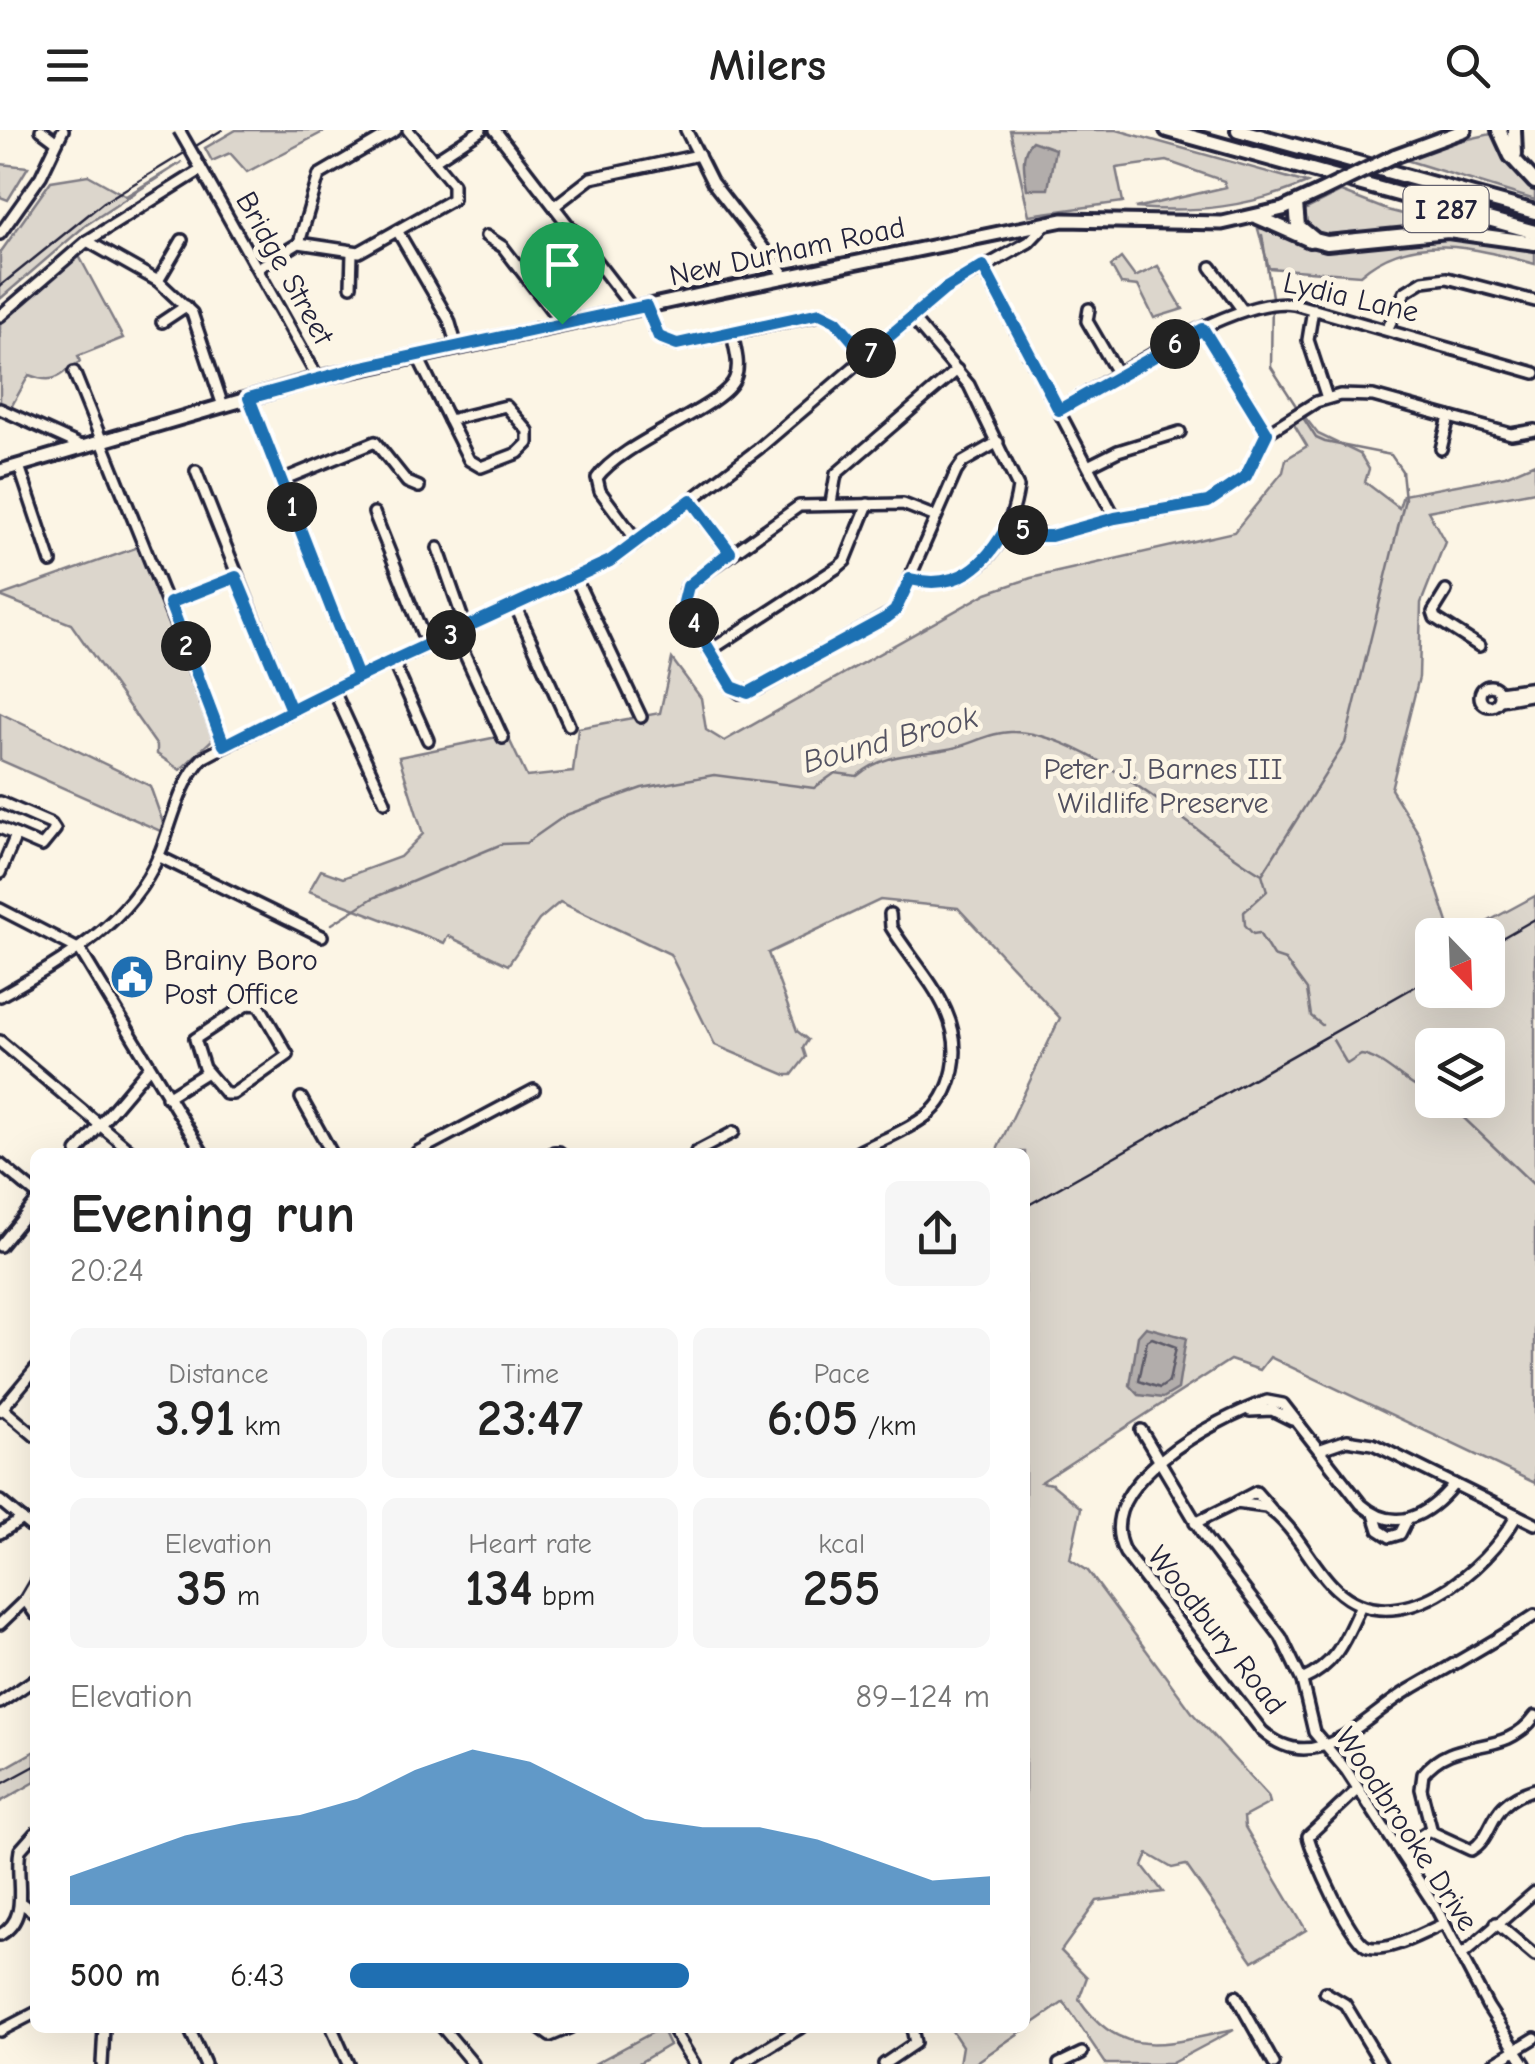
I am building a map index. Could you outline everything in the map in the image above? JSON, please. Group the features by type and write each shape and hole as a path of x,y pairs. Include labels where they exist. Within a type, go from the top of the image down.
{"highway":[{"name":"I 287","path":"1167,130 1535,232"},
{"name":"I 287","path":"1238,130 1535,212"},
{"path":"1499,130 1520,166 1535,182"},
{"path":"1514,130 1520,166"},
{"path":"1296,204 1298,226 1315,240"},
{"path":"1258,216 1300,238 1315,240 1348,242 1448,230 1535,243"}],"main road":[{"name":"New Durham Road","path":"0,472 318,378 1048,222 1100,218 1207,225 1258,216 1296,204 1394,156 1464,130"}],"street":[{"path":"41,130 58,142"},
{"path":"0,234 41,176 63,130"},
{"name":"Bridge Street","path":"178,130 318,378"},
{"path":"299,244 318,175 396,130"},
{"path":"258,268 299,244 352,253 398,232 453,199 454,184 408,130"},
{"path":"436,160 481,130"},
{"path":"495,130 666,342 677,344 824,314 836,321 866,356"},
{"path":"686,130 712,182 786,277"},
{"path":"556,204 591,178 698,155"},
{"path":"0,316 88,240 201,170"},
{"path":"0,996 80,950 100,933 158,856 196,765 224,745 333,689 610,561 691,500 952,284 1029,242 1048,222"},
{"path":"398,232 449,320 457,347"},
{"path":"486,236 503,248 562,324"},
{"path":"88,240 158,280 186,306 198,325 223,406"},
{"path":"158,280 182,240"},
{"path":"351,286 352,253"},
{"path":"983,266 1115,518"},
{"path":"1212,267 1241,308"},
{"path":"1387,330 1405,292 1436,278 1535,301"},
{"name":"Lydia Lane","path":"1059,410 1241,308 1275,302 1535,373"},
{"path":"162,322 186,306"},
{"path":"1089,309 1087,321 1118,376"},
{"path":"1313,310 1308,340 1327,398"},
{"path":"910,579 944,584 987,560 1008,524 1018,487 998,442 957,370 912,318"},
{"path":"1203,329 1267,433"},
{"path":"637,541 600,491 598,478 643,441 728,390 738,366 732,332"},
{"path":"417,355 449,420 470,460 481,467 518,453 528,443 528,431 506,406 449,420"},
{"path":"831,503 836,474 957,370"},
{"path":"74,372 105,441 224,745"},
{"path":"1008,524 1039,536 1051,536 1115,518 1208,502 1225,494 1252,468 1267,433 1327,398 1364,395 1511,434 1535,430"},
{"path":"249,398 358,677"},
{"path":"0,409 84,447"},
{"path":"1441,449 1449,417"},
{"path":"1088,466 1118,450 1180,432"},
{"path":"282,480 375,442 408,482 419,487"},
{"path":"936,518 903,504 831,503 789,510 688,586 682,601 732,687 740,693 758,690 895,611 962,462 998,442"},
{"path":"19,466 51,562"},
{"path":"196,471 291,710"},
{"path":"691,500 730,552"},
{"path":"711,650 838,567 845,560 868,504"},
{"path":"374,513 427,645"},
{"path":"438,548 466,628"},
{"path":"170,603 236,577"},
{"path":"575,577 641,717"},
{"path":"1446,591 1433,612 1435,618 1479,646"},
{"path":"515,605 569,725"},
{"path":"455,633 503,738"},
{"path":"392,661 428,740"},
{"path":"333,689 385,802"},
{"path":"1500,696 1535,690"},
{"path":"0,802 51,824 55,830 42,846 0,828"},
{"path":"0,872 16,835"},
{"path":"158,856 322,936"},
{"path":"0,908 80,950 200,1148"},
{"path":"865,1148 929,1114 948,1088 955,1057 956,1038 950,1015 891,927 890,914"},
{"path":"248,1004 260,1005 288,1050 286,1061 233,1094 226,1094 206,1070 194,1044 197,1035 248,1004"},
{"path":"0,1042 127,1148"},
{"path":"80,1148 150,1067"},
{"path":"166,1094 206,1070"},
{"path":"425,1148 534,1090"},
{"path":"301,1098 329,1148"},
{"path":"704,1148 734,1132"},
{"path":"0,1164 30,1189"},
{"path":"0,1246 30,1209"},
{"path":"30,1376 1,1409 30,1432"},
{"name":"Woodbury Road","path":"1320,1449 1302,1428 1276,1411 1246,1412 1141,1474 1125,1502 1118,1527 1125,1553 1262,1731 1291,1746 1324,1746"},
{"name":"Woodbrooke Drive","path":"1141,1430 1196,1522 1280,1637 1302,1680 1314,1732 1358,1788 1398,1850 1524,2064"},
{"path":"1454,1484 1438,1504 1408,1520 1400,1534 1390,1537 1379,1530 1374,1514 1320,1449 1359,1440 1454,1484 1535,1524"},
{"path":"1196,1522 1256,1492 1332,1586 1361,1604 1395,1609 1421,1603 1491,1554 1517,1515"},
{"path":"0,1500 30,1526"},
{"path":"1374,1514 1408,1520"},
{"path":"0,1532 22,1519"},
{"path":"0,1624 30,1592"},
{"path":"25,1600 30,1607"},
{"path":"1302,1680 1317,1674 1340,1651 1361,1604"},
{"path":"1324,1746 1347,1738 1396,1699 1535,1614"},
{"path":"0,1703 30,1682"},
{"path":"1535,1716 1526,1728 1498,1745 1465,1746 1428,1768 1422,1789 1431,1829 1447,1842 1471,1850 1478,1846 1496,1810 1535,1789"},
{"path":"1358,1788 1308,1836 1354,1936 1370,1948 1382,1948 1444,1924"},
{"path":"1398,1850 1431,1829"},
{"path":"0,1935 11,1929 21,1903 16,1870 20,1850 30,1839"},
{"path":"1461,1956 1535,1892"},
{"path":"21,1903 30,1909"},
{"path":"1496,1923 1535,1956"},
{"path":"1325,1992 1346,2004 1381,2064"},
{"path":"1236,1996 1274,2064"},
{"path":"0,2031 30,2016"},
{"path":"102,2064 104,2033"},
{"path":"191,2033 205,2064"},
{"path":"334,2033 348,2064"},
{"path":"446,2033 473,2064"},
{"path":"675,2033 694,2064"},
{"path":"740,2064 792,2033"},
{"path":"884,2064 914,2044 913,2033"},
{"path":"1492,2064 1535,2038"},
{"path":"1059,2064 1082,2054"}],"green space":[{"path":"236,130 327,130 247,172 230,153 212,161 205,148"},
{"path":"1010,130 1117,130 1307,183 1264,198 1222,206 1180,210 1135,208 1226,187 1224,181 1167,161 1116,168 1123,202 1029,215"},
{"path":"1497,136 1516,173 1535,188 1535,200 1406,160 1446,144"},
{"path":"182,162 86,225 0,299 0,253 51,181 88,175 126,196"},
{"path":"0,164 28,167 8,200 0,197"},
{"path":"1341,192 1387,210 1454,227 1336,240 1314,236 1299,213"},
{"path":"1258,229 1330,250 1425,235 1471,238 1535,251 1535,264 1444,247 1401,252 1360,275 1269,268"},
{"path":"78,254 123,338 78,356 80,362 53,379 29,375 10,409 0,404 0,321"},
{"path":"1121,258 1135,277 1158,266 1183,309 1154,318 1138,286 1121,284 1111,266"},
{"name":"Peter J. Barnes III Wildlife Preserve","path":"1304,416 1318,434 1360,454 1369,469 1365,482 1399,508 1403,495 1505,476 1535,463 1535,491 1428,511 1445,542 1421,603 1419,677 1391,789 1419,834 1446,918 1415,918 1415,1008 1505,1008 1505,918 1494,918 1535,896 1535,1483 1270,1357 1260,1370 1230,1360 1041,1482 1052,1484 1081,1508 1070,1559 1088,1571 1194,1715 1268,1796 1270,1803 1244,1817 1245,1827 1306,1930 1253,1961 1186,1865 1172,1868 1148,1854 1143,1866 1163,1892 1097,1901 1061,1951 1087,1977 1079,1999 1112,2033 1130,2041 1168,2043 1234,2030 1170,2064 1106,2064 1064,2002 1030,2025 1030,1148 998,1148 1060,1018 958,908 880,900 768,953 797,1031 808,1040 803,1048 806,1057 792,1075 786,1075 715,1045 670,954 560,902 539,920 508,965 448,936 444,943 309,891 321,870 343,878 400,857 423,834 399,757 507,735 527,777 573,772 578,728 660,713 672,659 701,698 706,730 724,741 987,593 1031,578 1234,532 1283,472 1286,459 1307,446 1293,423"},
{"path":"141,546 213,739 180,770 157,754 157,746 71,624 0,596"},
{"path":"0,713 150,786 167,834 0,760"},
{"path":"30,1754 30,1785 0,1802 0,1771"},
{"path":"652,2033 663,2033 669,2045 637,2064 594,2064"},
{"name":"Peter J. Barnes III Wildlife Preserve","path":"953,2033 1019,2033 974,2064 959,2064 962,2046"}],"water":[{"path":"1032,141 1055,149 1048,189 1027,189 1024,158"},
{"path":"1146,1327 1186,1338 1178,1389 1163,1398 1139,1395 1130,1385 1138,1336"}],"waterway":[{"path":"1262,235 1272,297 1271,367 1298,409"},
{"path":"1263,873 1345,743 1405,499 1402,471 1391,455 1325,442 1316,438 1302,416"},
{"name":"Bound Brook","path":"332,924 373,898 502,844 526,843 566,815 642,788 714,775 814,788 835,773 857,776 893,758 1013,732 1044,737 1108,767 1262,874 1267,891 1244,912 1245,925 1253,934 1259,933 1273,956 1285,960 1307,990 1311,1016 1322,1025"},
{"name":"Bound Brook","path":"1333,1040 1347,1064 1361,1055 1370,1057 1415,1086"},
{"name":"Bound Brook","path":"1464,1118 1535,1186"}],"railway":[{"path":"0,286 104,202 222,130"},
{"path":"1505,936 1535,919"},
{"path":"1030,1204 1415,987"},
{"path":"0,1785 30,1769"}],"place":[{"name":"Brainy Boro Post Office","path":"132,977"}],"route":[{"path":"562,324 358,368 249,398 358,677 224,745 170,603 236,577 291,710 333,689 358,677 392,661 610,561 691,500 730,552 688,586 683,606 732,687 748,693 886,618 901,602 910,579 944,584 974,569 987,560 1008,524 1039,536 1051,536 1115,518 1208,502 1225,494 1252,468 1267,433 1203,329 1059,410 983,266 945,289 866,356 836,321 820,313 677,344 659,337 646,306 562,324"}]}
